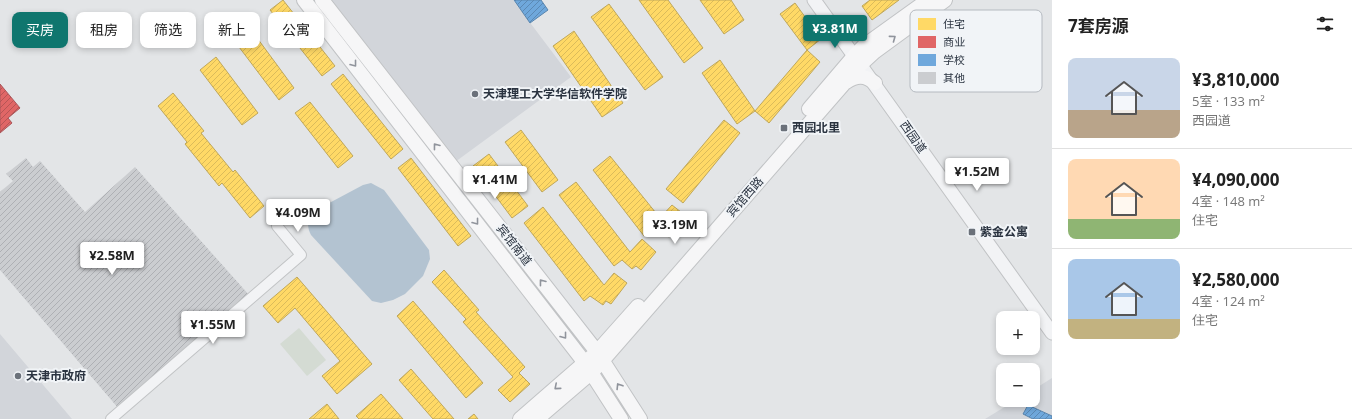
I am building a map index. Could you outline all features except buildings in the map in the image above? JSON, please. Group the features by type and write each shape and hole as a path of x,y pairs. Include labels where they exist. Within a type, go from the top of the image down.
{"main road":[{"name":"宾馆南道","path":"304,0 588,367 621,419"},
{"name":"宾馆南道","path":"322,0 600,356 640,419"},
{"name":"宾馆西路","path":"917,10 928,0"},
{"name":"宾馆西路","path":"931,10 945,0"},
{"name":"宾馆西路","path":"536,419 600,356 680,259 840,80 910,16"},
{"name":"宾馆西路","path":"861,60 910,25"},
{"path":"840,80 863,76 878,81"},
{"name":"宾馆西路","path":"520,419 588,367"}],"street":[{"name":"西园道","path":"814,0 878,81 1051,327"},
{"name":"西园道","path":"825,0 861,60"},
{"path":"112,419 300,254 277,226"}],"shaded area":[{"name":"天津理工大学华信软件学院","path":"329,0 513,0 571,77 455,162"},
{"path":"299,328 326,360 307,376 280,344"},
{"name":"天津市政府","path":"0,334 72,419 0,419"},
{"path":"1052,378 1052,419 985,419 1005,407 1040,407 1040,386"}],"water":[{"path":"371,183 384,190 429,250 430,259 423,276 405,294 393,300 381,303 372,301 311,235 308,227 310,218 318,209 363,185"}],"place":[{"name":"天津理工大学华信软件学院","path":"475,94"},
{"name":"西园北里","path":"784,128"},
{"name":"紫金公寓","path":"972,232"},
{"name":"天津市政府","path":"18,376"}]}
